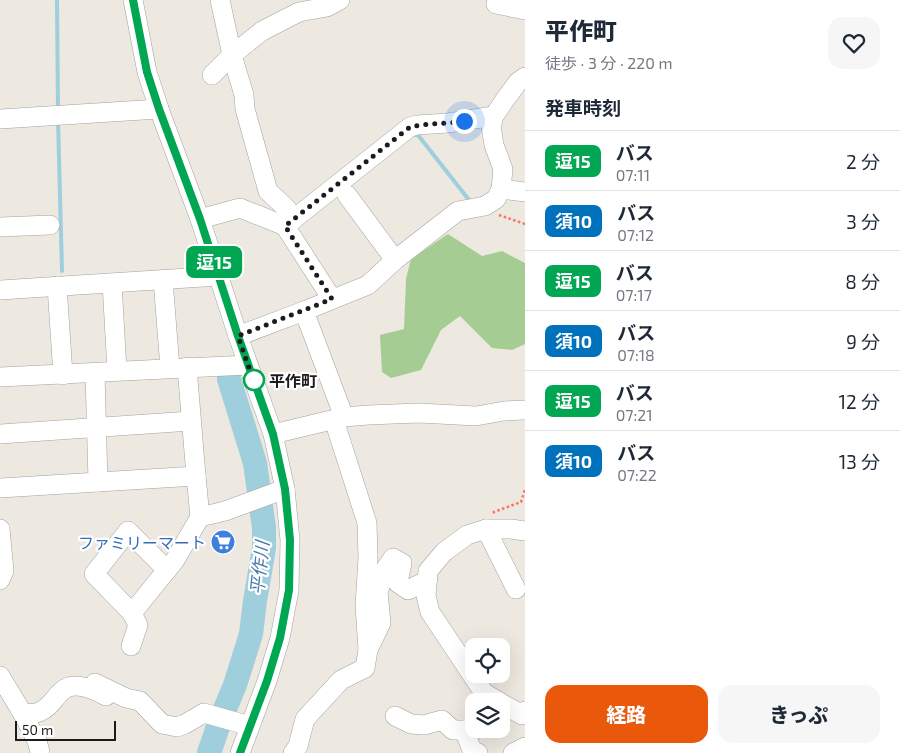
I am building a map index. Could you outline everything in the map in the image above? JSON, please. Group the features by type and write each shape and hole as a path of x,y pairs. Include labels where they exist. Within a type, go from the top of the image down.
{"street":[{"path":"133,0 147,72 200,219 238,336 273,434 285,489 290,540 289,590 280,638 267,681 240,753"},
{"path":"220,0 232,55 244,95 245,109 268,191 287,209 289,223 332,299"},
{"path":"212,75 232,55 262,31 299,12 326,7 340,0"},
{"path":"496,4 525,10"},
{"path":"238,336 368,284 395,260 458,211 485,206 496,199 501,189 503,169 494,145 490,126 494,116 518,82 525,77"},
{"path":"0,120 159,109"},
{"path":"289,223 410,127 494,116"},
{"path":"501,189 525,192"},
{"path":"347,195 395,260"},
{"path":"200,219 240,208 289,223"},
{"path":"0,227 50,225"},
{"path":"0,290 219,276"},
{"path":"132,613 175,560 200,518 191,421 178,368 163,280"},
{"path":"112,283 117,371"},
{"path":"57,286 63,375"},
{"path":"293,753 298,746 305,719 341,680 365,668 368,650 366,606 367,523 339,419 304,311"},
{"path":"0,377 248,364"},
{"path":"95,373 98,482"},
{"path":"273,434 339,419 368,415 419,413 476,416 504,411 525,410"},
{"path":"0,434 191,421"},
{"path":"0,488 196,476"},
{"path":"200,518 285,489"},
{"path":"0,529 4,571 0,580"},
{"path":"484,693 430,612 426,596 428,571 444,552 467,535 486,529 525,531"},
{"path":"486,529 516,589"},
{"path":"132,646 138,625 132,613 94,574 128,531 167,570"},
{"path":"368,650 381,623 378,592 386,568 393,558 402,563 398,583 408,590 428,578"},
{"path":"0,676 23,714 37,741 40,752"},
{"path":"95,683 126,698 140,701 162,724 177,727 204,713 250,726"},
{"path":"23,714 38,712 50,705 63,689 74,686 87,688 114,699 126,698"},
{"path":"510,710 522,715 525,711"},
{"path":"395,716 411,724 424,725 442,720 453,730 465,730"},
{"path":"471,738 472,750 478,753"},
{"path":"512,753 525,747"}],"path":[{"path":"485,206 493,212 525,224"},
{"path":"486,529 488,521 494,512 521,502 525,489"}],"green space":[{"path":"448,234 482,256 502,251 525,263 525,344 512,350 492,348 460,316 441,330 421,370 391,378 382,372 380,335 404,329 406,279 411,259"}],"waterway":[{"path":"57,0 58,110"},
{"path":"58,120 62,271"},
{"path":"413,135 418,135 469,200"},
{"name":"平作川","path":"209,753 235,685 251,634 264,548 264,528 255,463 229,379"}],"bus line":[{"name":"逗15","path":"133,0 147,72 200,219 238,336 273,434 285,489 290,540 289,590 280,638 267,681 240,753"}],"place":[{"name":"平作町","path":"254,380"},
{"name":"ファミリーマート","path":"223,542"}],"route":[{"path":"254,380 254,382 238,336 332,299 285,226 410,127 464,121"}]}
